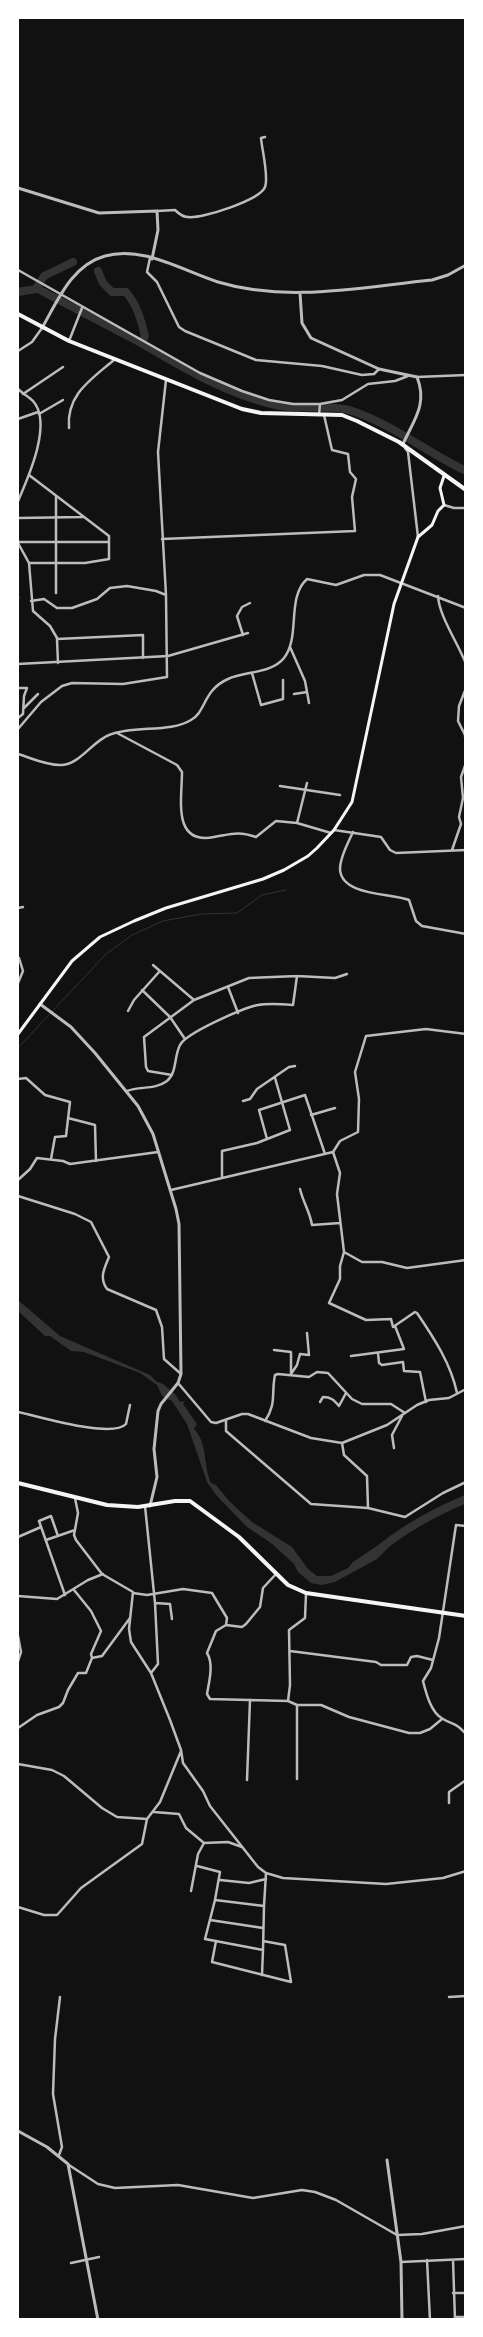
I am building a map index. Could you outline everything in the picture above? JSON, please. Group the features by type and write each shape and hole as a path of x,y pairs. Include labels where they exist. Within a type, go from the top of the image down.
{"main road":[{"path":"18,314 70,341 242,409 262,413 342,416 357,421 404,442 444,476 466,490"},
{"path":"18,1034 72,961 100,938 158,911 263,879 284,870 308,856 332,832 352,802 394,604 418,537 432,526 438,511 444,505 440,488 444,476"},
{"path":"18,1483 107,1505 147,1506 175,1501 190,1501 239,1537 288,1585 306,1593 466,1616"}],"street":[{"path":"18,188 99,213 175,210 182,216 190,218 238,205 264,190 266,172 261,138 265,137"},
{"path":"157,211 158,230 146,272 157,282 179,327 243,355 265,362 322,366 362,375 374,374 379,369"},
{"path":"18,351 32,342 76,273 95,259 116,253 137,254 237,287 300,293 432,280 448,275 466,265"},
{"path":"18,270 82,309 146,342 200,373 242,392 293,404 320,405 342,400 368,384 395,381 410,376"},
{"path":"300,293 302,323 311,338 379,369 417,377 466,375"},
{"path":"70,341 82,309"},
{"path":"69,428 69,411 79,390 115,359"},
{"path":"23,394 63,367"},
{"path":"417,377 420,387 419,415 404,442 408,452 418,537"},
{"path":"18,729 41,702 62,686 72,683 123,684 167,677 166,595 158,452 166,380"},
{"path":"18,389 33,402 39,413 41,427 29,475 18,501"},
{"path":"18,419 39,413 63,400"},
{"path":"162,539 355,532 352,497 356,479 350,472 348,454 332,450 320,405"},
{"path":"29,475 109,536 109,559 85,563 29,563"},
{"path":"56,496 56,593"},
{"path":"444,505 454,508 466,508"},
{"path":"18,518 84,517"},
{"path":"58,663 57,639 50,626 33,610 29,563 18,542 109,542"},
{"path":"18,754 62,765 79,757 96,742 117,733 130,729 173,725 192,720 198,714 214,687 230,677 252,673 281,661 290,645 299,589 307,579 336,585 372,574 438,596 466,608"},
{"path":"31,601 44,599 57,608 72,608 97,599 110,588 118,586 156,591 166,595"},
{"path":"438,596 438,608 448,624 466,664"},
{"path":"243,635 237,616 242,607 250,603"},
{"path":"18,664 168,656 248,633"},
{"path":"57,639 143,635 143,658"},
{"path":"290,645 305,681 309,703"},
{"path":"252,673 261,705 283,699 283,680"},
{"path":"18,688 27,688 24,696 23,714 18,718"},
{"path":"466,688 459,706 458,721 465,735 466,750"},
{"path":"294,694 307,692"},
{"path":"24,708 38,694"},
{"path":"117,733 177,765 182,772 184,826 189,834 195,838 203,839 241,832 256,837 276,822 297,823 332,832 353,832 382,837 390,850 396,853 466,850"},
{"path":"452,850 461,824 459,817 463,798 461,777 466,763"},
{"path":"297,823 307,783"},
{"path":"280,786 340,795"},
{"path":"353,832 343,857 340,871 346,882 365,892 400,896 409,900 416,921 422,926 466,934"},
{"path":"18,908 23,907"},
{"path":"18,983 23,971 19,958"},
{"path":"152,964 159,972 194,1000"},
{"path":"128,1011 142,990 159,972"},
{"path":"172,1075 148,1071 146,1067 144,1037 194,1000 248,978 297,976 335,978 348,974"},
{"path":"127,1091 136,1088 156,1087 169,1079 172,1075 179,1045 184,1039 257,1005 293,1004 297,976"},
{"path":"228,987 238,1013"},
{"path":"142,990 170,1017 184,1039"},
{"path":"40,1004 81,1037 127,1091 148,1123 171,1190 181,1239 181,1374 177,1384 161,1404 155,1441 157,1477 147,1506 158,1664 151,1673"},
{"path":"171,1190 332,1152 340,1141 358,1132 359,1099 355,1072 366,1036 426,1029 466,1034"},
{"path":"243,1101 250,1099 257,1089 289,1067 295,1066"},
{"path":"18,1079 26,1078 45,1095 70,1102 66,1136 55,1137 51,1159"},
{"path":"222,1178 222,1151 267,1139 290,1130 275,1078"},
{"path":"267,1139 258,1110 305,1095 325,1154"},
{"path":"311,1115 335,1108"},
{"path":"68,1118 95,1125 96,1161"},
{"path":"18,1180 30,1169 37,1158 51,1159 70,1164 158,1152"},
{"path":"332,1152 340,1173 337,1194 344,1252 340,1266 340,1279 329,1303 366,1320 390,1319 393,1327 395,1326 404,1349 351,1356"},
{"path":"300,1189 305,1206 311,1213 312,1225 340,1223"},
{"path":"18,1196 74,1214 91,1222 109,1257 103,1272 103,1283 107,1289 156,1310 162,1328 164,1359 181,1374"},
{"path":"344,1252 362,1262 382,1262 407,1268 466,1260"},
{"path":"395,1326 415,1312 417,1313 442,1353 454,1379 457,1393"},
{"path":"291,1374 297,1365 300,1354 309,1355 307,1333"},
{"path":"274,1350 291,1352 291,1374"},
{"path":"378,1352 379,1363 382,1365 403,1362 404,1371 420,1372 426,1402"},
{"path":"265,1421 274,1403 275,1375 291,1374 309,1377 316,1372 328,1373 346,1393 362,1404 392,1404 404,1414"},
{"path":"177,1384 211,1422 226,1421 242,1414 311,1438 342,1443 386,1425 417,1405 449,1398 466,1389"},
{"path":"320,1402 323,1397 327,1397 333,1399 339,1406 346,1393"},
{"path":"18,1412 72,1424 115,1430 126,1424 130,1405"},
{"path":"394,1448 392,1435 404,1414"},
{"path":"226,1421 226,1431 311,1504 368,1508 405,1516 443,1493 466,1482"},
{"path":"342,1443 344,1455 367,1476 368,1508"},
{"path":"75,1498 78,1513 75,1530 76,1540 103,1574 129,1588 133,1593 147,1595 183,1589 212,1594 227,1618 226,1625"},
{"path":"58,1536 51,1516 39,1521 65,1595"},
{"path":"466,1526 456,1525 442,1613 440,1638 433,1660 423,1681 431,1705 442,1719 456,1723 466,1734"},
{"path":"18,1537 41,1527"},
{"path":"46,1540 75,1530"},
{"path":"18,1596 37,1596 52,1600 103,1574"},
{"path":"276,1574 263,1588 260,1606 246,1624 242,1627 226,1625 216,1632 207,1652 210,1657 210,1677 207,1694 210,1699 288,1701 297,1705 321,1705 349,1717 409,1733 430,1730 442,1719"},
{"path":"18,1728 37,1715 59,1707 63,1703 78,1673 86,1673 92,1658 91,1654 101,1631 90,1611 74,1590"},
{"path":"133,1593 129,1630 131,1642 151,1673 181,1750 183,1763 210,1806 258,1867 266,1873 283,1878 386,1884 443,1878 466,1871"},
{"path":"288,1701 289,1630 305,1618 306,1593"},
{"path":"155,1604 170,1604 172,1619"},
{"path":"92,1658 102,1656 131,1617"},
{"path":"18,1636 21,1652 18,1661"},
{"path":"290,1651 376,1662 381,1665 407,1665 411,1657 417,1656 433,1660"},
{"path":"247,1780 250,1700"},
{"path":"297,1705 297,1779"},
{"path":"18,1907 44,1915 57,1915 81,1888 142,1844 148,1818 160,1802 181,1750"},
{"path":"18,1764 52,1770 64,1776 102,1808 118,1817 148,1818"},
{"path":"449,1802 449,1792 466,1780"},
{"path":"154,1812 179,1814 186,1828 204,1843 228,1842 243,1847"},
{"path":"191,1890 198,1854 204,1843"},
{"path":"197,1866 220,1872 220,1880 205,1939 263,1950"},
{"path":"262,1975 266,1873"},
{"path":"220,1880 249,1882 266,1879"},
{"path":"215,1900 264,1906"},
{"path":"210,1920 264,1929"},
{"path":"216,1941 212,1962 291,1982 285,1945 263,1941"},
{"path":"449,1997 466,1996"},
{"path":"59,2155 62,2148 53,2086 54,2039 60,1997"},
{"path":"18,2131 59,2155 68,2164 105,2187 178,2185 252,2198 302,2190 316,2192 336,2200 397,2234 422,2234 466,2226"},
{"path":"388,2160 400,2262 402,2320"},
{"path":"68,2164 98,2320"},
{"path":"71,2263 99,2257"},
{"path":"400,2262 466,2259"},
{"path":"427,2260 430,2320"},
{"path":"453,2260 455,2318 466,2317"},
{"path":"454,2293 466,2292"}],"shaded area":[{"path":"18,1300 60,1336 150,1375 175,1394 180,1402 185,1401 183,1404 197,1424 194,1429 201,1441 211,1483 216,1485 230,1502 252,1522 292,1547 308,1569 317,1576 331,1576 348,1568 353,1562 387,1539 391,1545 377,1559 335,1582 321,1585 311,1583 271,1543 247,1527 216,1495 207,1482 187,1424 172,1401 162,1396 157,1385 140,1373 84,1352 71,1351 50,1336 45,1336 18,1311"}],"waterway":[{"path":"18,292 36,289 44,276 73,262"},
{"path":"98,271 103,283 112,292 126,292 136,307 145,336 141,343 189,371 239,394 275,405 285,407 326,407 355,412 398,432 466,471"},
{"path":"36,288 141,343"},
{"path":"18,1048 106,954 132,935 163,921 201,914 237,913 262,895 286,890"},
{"path":"381,1548 422,1520 466,1499"}]}
